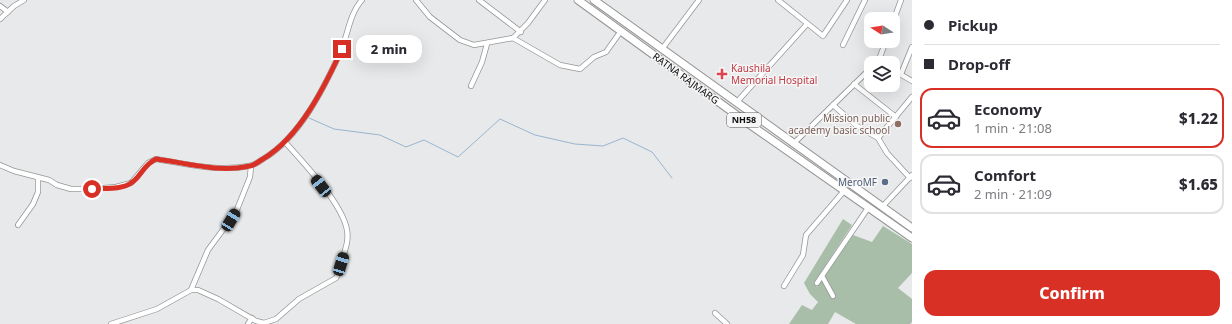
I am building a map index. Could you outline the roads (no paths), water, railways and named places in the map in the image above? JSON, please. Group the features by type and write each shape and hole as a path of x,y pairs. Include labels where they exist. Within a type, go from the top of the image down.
{"highway":[{"name":"RATNA RAJMARG","path":"578,0 912,238"},
{"name":"RATNA RAJMARG","path":"594,0 912,228"}],"street":[{"path":"0,19 24,0"},
{"path":"0,165 14,171 71,189 116,187 131,183 148,163 156,159 218,168 251,166 272,154 285,142 306,115 330,75 342,49 355,12 362,0"},
{"path":"416,0 430,17 460,40 474,45 487,44 514,38 521,32 545,0"},
{"path":"479,0 521,32"},
{"path":"662,49 699,0"},
{"path":"778,0 823,36 847,0"},
{"path":"843,45 865,0"},
{"path":"897,12 901,0"},
{"path":"0,6 8,12"},
{"path":"736,103 807,24"},
{"path":"514,38 560,65 580,69 594,57 606,52 622,31"},
{"path":"471,86 482,62 487,44"},
{"path":"912,47 901,74 912,81"},
{"path":"794,144 864,75"},
{"path":"854,84 896,116"},
{"path":"878,138 912,97"},
{"path":"833,105 857,126 878,138 887,153 911,177 882,207"},
{"path":"111,324 157,309 191,290 198,290 218,299 260,323 270,321 299,299 336,278 340,272 346,246 347,228 330,196 299,156 285,142"},
{"path":"191,290 208,250 236,212 250,177 251,166"},
{"path":"18,225 33,204 38,192 38,178"},
{"path":"784,286 803,255 806,235 844,191"},
{"path":"817,283 868,208"},
{"path":"822,276 833,296"},
{"path":"715,313 727,324"},
{"path":"248,324 252,318"}],"waterway":[{"path":"309,118 334,129 380,135 406,147 424,140 458,157 500,119 535,135 575,144 603,146 623,138 652,152 672,178"}],"place":[{"name":"Kaushila Memorial Hospital","path":"722,74"},
{"name":"Mission public academy basic school","path":"898,124"},
{"name":"MeroMF","path":"885,182"}]}
